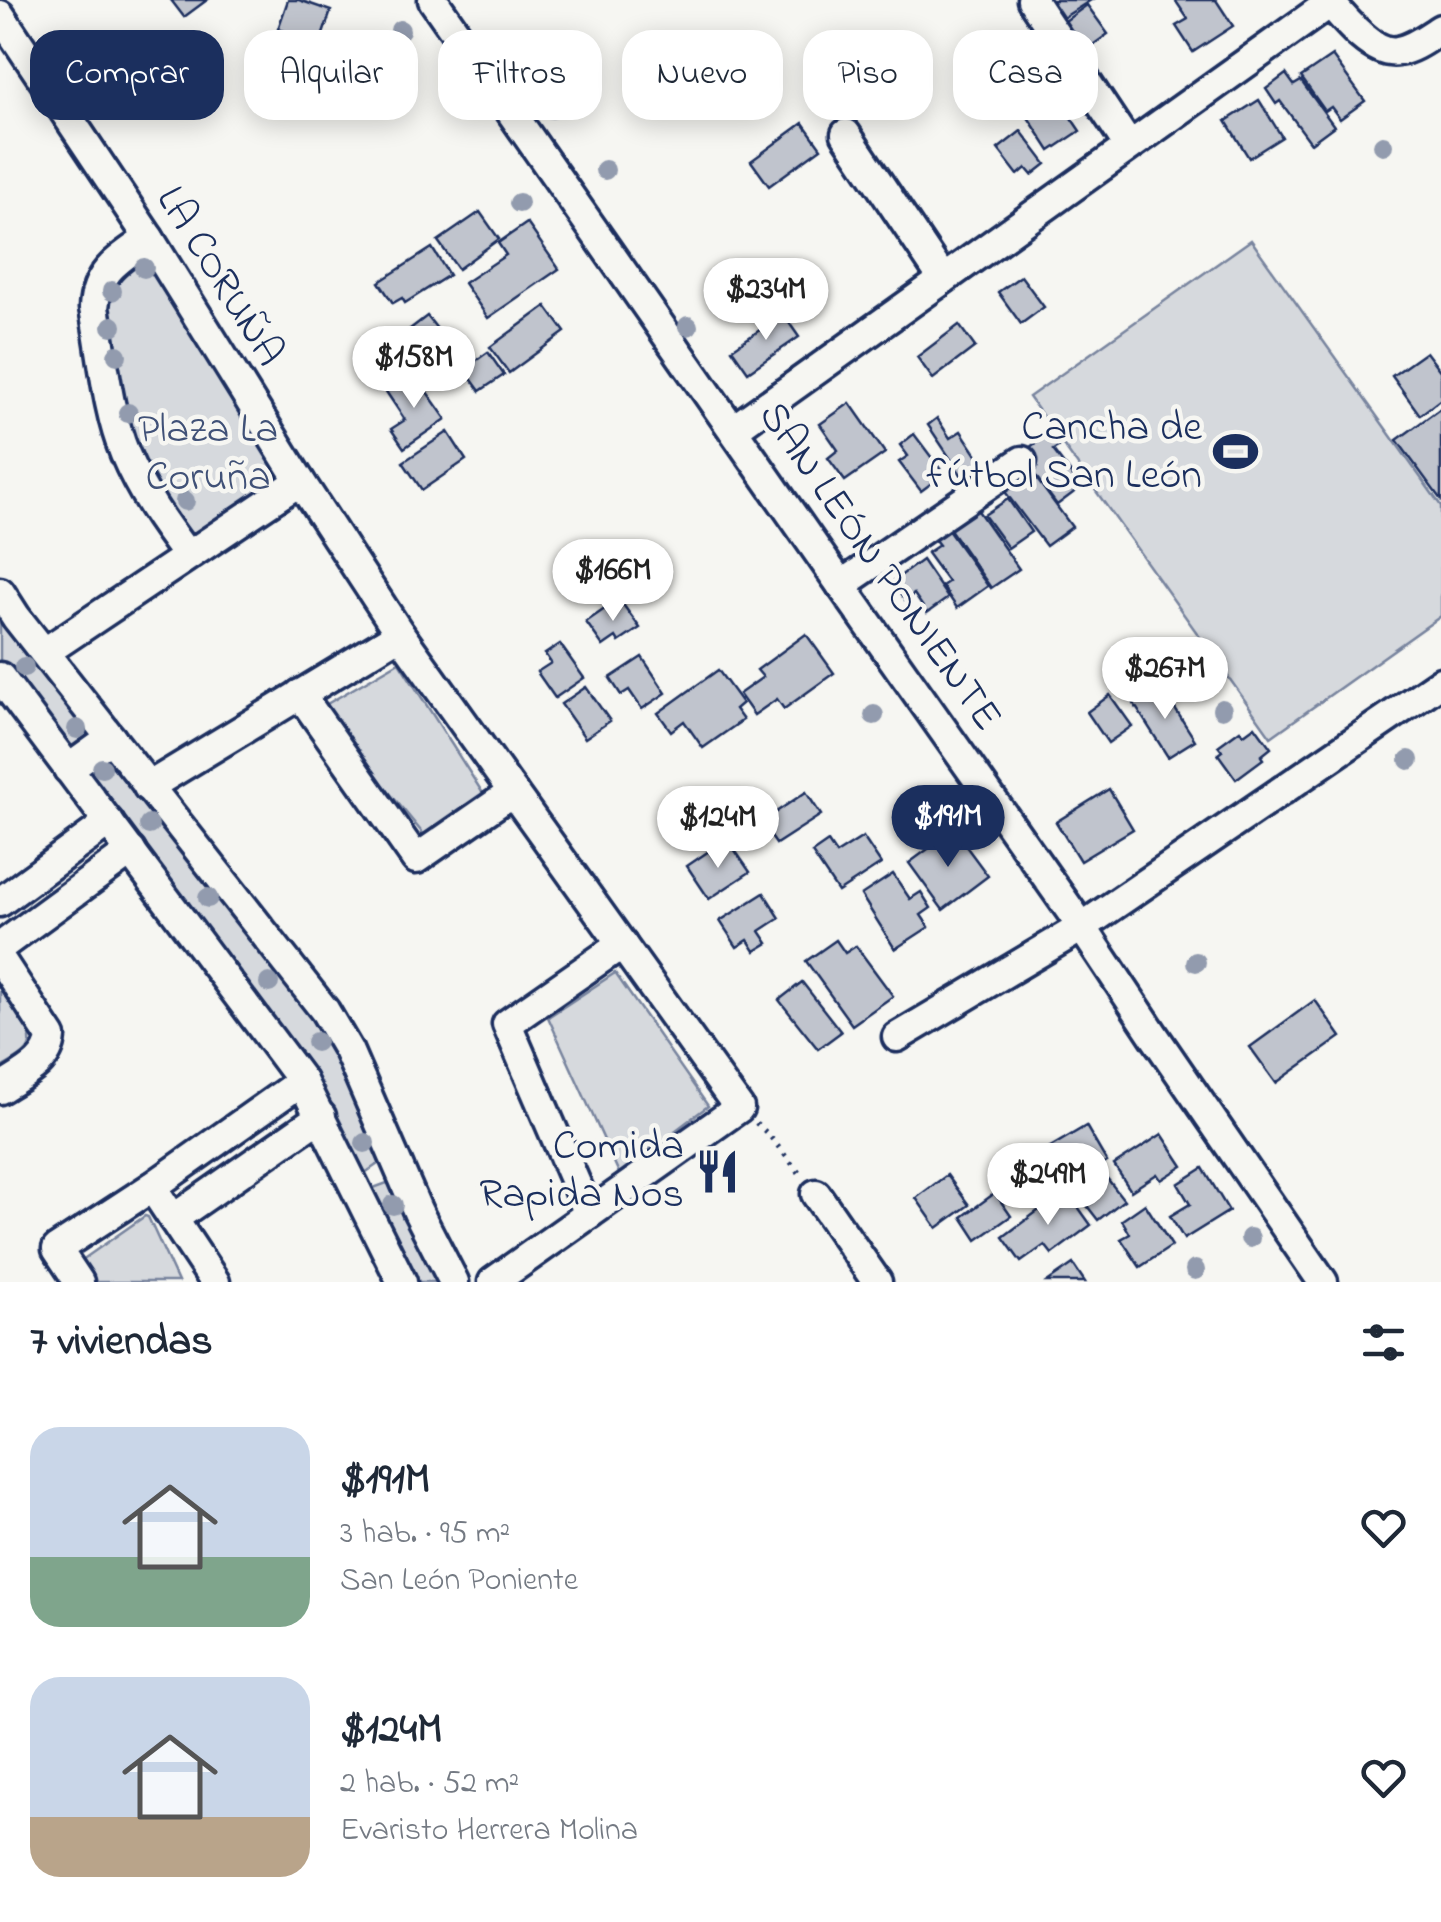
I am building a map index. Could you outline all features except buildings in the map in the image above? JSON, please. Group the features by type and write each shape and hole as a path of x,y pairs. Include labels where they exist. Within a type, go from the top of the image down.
{"street":[{"name":"SAN LEÓN PONIENTE","path":"433,0 1082,927 1323,1282"},
{"path":"1032,0 1129,146"},
{"path":"734,428 1330,2 1375,48 1394,52 1441,29"},
{"name":"LA CORUÑA","path":"0,15 149,238 400,634 739,1108"},
{"path":"846,134 943,279"},
{"path":"149,238 101,277 94,292 94,308 124,451 153,510 187,555"},
{"path":"840,585 1022,461"},
{"path":"45,652 300,481"},
{"path":"0,592 326,1011 348,1050 418,1212 454,1282"},
{"path":"148,787 400,634"},
{"path":"0,676 302,1081 402,1282"},
{"path":"897,1038 1082,927 1441,682"},
{"path":"300,694 416,859 513,792"},
{"path":"68,768 111,738"},
{"path":"0,902 109,822"},
{"path":"0,947 131,851"},
{"path":"589,1214 506,1024 622,944"},
{"path":"0,959 51,1037 40,1063 0,1089"},
{"path":"79,1282 57,1249 302,1081"},
{"path":"493,1282 739,1108"},
{"path":"174,1219 321,1116"},
{"path":"357,1188 400,1168"},
{"path":"152,1186 215,1282"},
{"path":"816,1194 876,1282"}],"path":[{"path":"739,1108 768,1134 816,1194"}],"green space":[{"name":"Cancha de fútbol San León","path":"1251,240 1441,506 1441,616 1271,737 1029,397"},
{"name":"Plaza La Coruña","path":"146,248 291,479 191,545 160,500 138,454 101,288"},
{"path":"0,605 100,736 71,756 0,662"},
{"path":"399,662 484,795 425,836 320,708"},
{"path":"109,748 340,1051 381,1162 365,1173 307,1066 78,771"},
{"path":"615,973 708,1106 619,1173 548,1017"},
{"path":"0,985 27,1026 30,1043 24,1053 0,1069"},
{"path":"395,1180 447,1282 412,1282 368,1190"},
{"path":"145,1216 178,1282 95,1282 82,1260"}],"place":[{"name":"Cancha de fútbol San León","path":"1235,452"},
{"name":"Comida Rapida Nos","path":"717,1171"}]}
